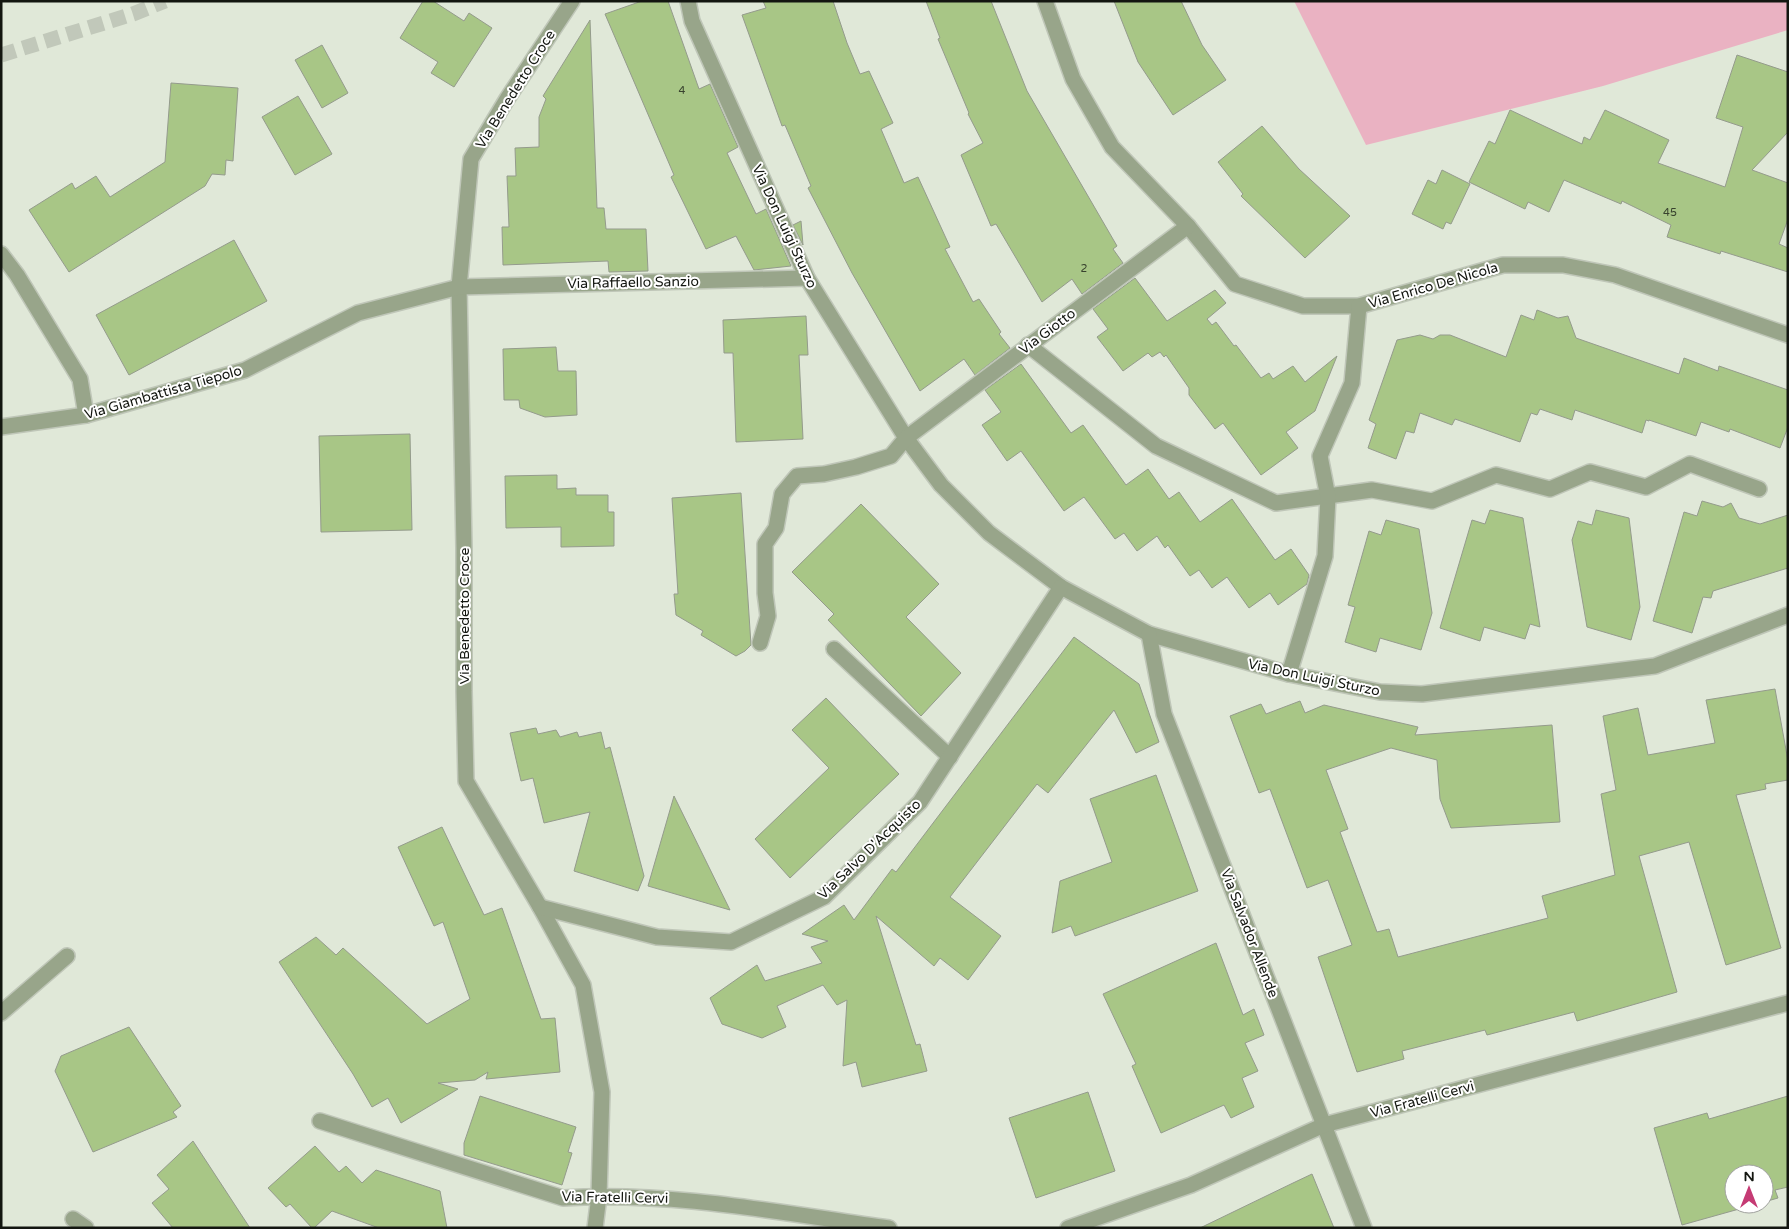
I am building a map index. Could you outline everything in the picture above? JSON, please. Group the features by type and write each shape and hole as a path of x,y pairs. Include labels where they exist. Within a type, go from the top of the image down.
{"street":[{"name":"Via Benedetto Croce","path":"572,1 507,99 471,159 459,287 466,781 540,907 583,985 602,1092 599,1196 595,1228"},
{"name":"Via Don Luigi Sturzo","path":"688,1 692,21 807,278 906,438 941,484 989,533 1061,587 1149,634 1289,674 1380,692 1432,693 1656,666 1788,615"},
{"name":"Via Enrico De Nicola","path":"1045,1 1073,79 1112,147 1188,226 1235,284 1303,306 1359,306 1503,265 1563,264 1615,275 1788,335"},
{"name":"Via Giotto","path":"906,438 1188,226"},
{"path":"1,254 17,275 80,380 86,415"},
{"name":"Via Raffaello Sanzio","path":"459,287 807,278"},
{"name":"Via Giambattista Tiepolo","path":"1,427 86,415 244,370 358,313 459,287"},
{"path":"1289,674 1325,556 1328,497 1320,456 1352,383 1359,306"},
{"path":"1028,345 1156,446 1276,502 1372,490 1432,501 1496,475 1550,489 1590,472 1646,488 1690,464 1760,489"},
{"path":"760,643 768,616 765,592 765,544 776,528 782,494 797,476 824,474 891,456 906,438"},
{"name":"Via Salvo D'Acquisto","path":"540,907 657,937 731,942 824,897 920,802 1061,587"},
{"name":"Via Salvador Allende","path":"1149,634 1164,714 1364,1228"},
{"path":"834,649 950,757"},
{"path":"1,1013 67,956"},
{"name":"Via Fratelli Cervi","path":"1068,1228 1191,1185 1324,1125 1788,1003"},
{"name":"Via Fratelli Cervi","path":"320,1121 563,1198 599,1196 679,1199 889,1228"},
{"path":"73,1219 86,1228"}],"shaded area":[{"path":"1294,1 1788,1 1788,30 1603,86 1366,145"}],"building":[{"path":"423,1 433,1 464,21 469,13 492,28 454,87 431,73 438,62 400,38"},
{"path":"642,1 668,1 699,89 710,84 738,147 727,153 756,214 766,209 791,266 754,270 736,236 706,249 671,177 674,175 605,14"},
{"path":"763,1 833,1 860,74 869,71 893,123 881,129 904,183 918,177 950,247 945,249 973,302 979,299 1001,332 999,334 1010,348 975,375 964,359 920,391 852,273 808,188 811,186 785,125 782,126 742,15 766,8"},
{"path":"926,1 991,1 1027,91 1117,246 1113,249 1123,263 1082,294 1072,279 1042,302 996,224 991,226 961,155 983,143 968,114 938,39 940,38"},
{"path":"1114,1 1181,1 1202,45 1226,80 1173,115 1138,62"},
{"path":"590,20 597,208 604,208 606,229 646,229 648,271 609,272 608,261 503,265 502,227 509,227 507,176 516,176 515,148 539,147 539,117 546,99 543,96"},
{"path":"322,45 348,93 322,108 295,60"},
{"path":"1737,55 1788,72 1788,132 1752,170 1788,183 1788,219 1779,244 1788,248 1788,272 1721,251 1720,254 1667,237 1671,225 1622,201 1621,204 1564,180 1549,212 1528,202 1525,209 1469,182 1489,141 1495,144 1510,110 1582,144 1584,137 1590,140 1605,110 1669,140 1658,163 1725,187 1743,127 1716,118"},
{"path":"171,83 238,88 233,161 226,160 225,175 212,174 205,186 69,272 29,210 72,183 75,189 96,176 110,197 165,162"},
{"path":"298,96 332,154 295,175 262,117"},
{"path":"1262,126 1299,169 1350,216 1305,258 1241,196 1243,194 1218,162"},
{"path":"1442,170 1470,184 1451,224 1446,222 1443,229 1412,214 1428,180 1436,184"},
{"path":"801,221 803,245 793,225"},
{"path":"234,240 267,301 129,375 96,315"},
{"path":"1135,278 1167,321 1215,290 1226,303 1207,319 1212,325 1216,322 1261,378 1269,373 1273,379 1293,366 1305,382 1337,356 1315,411 1286,432 1298,448 1261,475 1223,423 1215,429 1189,395 1189,388 1166,355 1164,357 1160,352 1152,357 1148,353 1123,371 1097,337 1108,329 1093,309"},
{"path":"1537,310 1558,318 1568,316 1576,338 1679,374 1684,358 1718,371 1719,366 1788,390 1788,427 1780,448 1730,429 1729,432 1701,422 1696,436 1649,420 1646,420 1642,433 1575,410 1572,420 1540,409 1537,415 1531,413 1520,442 1455,419 1452,425 1420,413 1414,433 1406,431 1396,459 1368,448 1376,424 1369,420 1397,340 1420,335 1433,339 1440,335 1450,335 1506,357 1521,315 1534,320"},
{"path":"806,316 808,355 799,355 803,439 736,442 733,353 724,353 723,320"},
{"path":"556,347 558,371 576,371 577,415 545,417 520,408 519,400 504,400 503,349"},
{"path":"1021,364 1071,433 1083,425 1126,485 1148,469 1169,499 1179,492 1200,522 1232,499 1275,560 1291,549 1309,575 1307,584 1278,605 1270,593 1249,608 1227,577 1212,588 1199,570 1190,576 1168,545 1165,548 1157,536 1137,551 1124,533 1115,539 1084,497 1064,511 1021,451 1007,461 982,425 1001,412 985,390"},
{"path":"410,434 412,530 321,532 319,436"},
{"path":"557,475 557,489 576,488 576,495 608,495 608,512 614,512 614,546 561,547 561,527 506,528 505,476"},
{"path":"741,493 751,645 736,656 701,635 703,631 676,615 674,594 678,594 672,498"},
{"path":"1702,501 1723,507 1731,503 1739,518 1760,524 1788,515 1788,568 1713,591 1711,598 1703,597 1692,633 1653,621 1684,512 1697,516"},
{"path":"861,504 939,584 906,617 961,673 921,716 828,620 834,614 792,572"},
{"path":"1490,510 1523,518 1540,627 1530,624 1525,639 1484,627 1480,641 1440,628 1472,520 1485,524"},
{"path":"1596,510 1629,518 1640,607 1631,640 1587,627 1572,540 1578,521 1592,525"},
{"path":"1386,520 1419,529 1432,613 1421,650 1380,638 1376,652 1345,642 1355,607 1348,605 1369,531 1381,535"},
{"path":"1074,637 1139,684 1159,742 1136,753 1114,710 1048,793 1037,784 950,897 1001,936 968,980 940,958 934,966 876,916 916,1045 920,1044 927,1071 862,1087 856,1062 843,1066 847,1000 837,1005 823,985 777,1006 786,1027 762,1038 722,1024 710,998 757,965 765,981 822,963 811,947 828,941 802,934 844,905 854,920 892,869 896,872"},
{"path":"1775,689 1788,761 1788,780 1765,784 1766,789 1736,795 1781,948 1726,965 1689,842 1639,856 1677,992 1577,1021 1574,1012 1487,1035 1485,1030 1402,1051 1404,1059 1357,1072 1318,957 1352,945 1328,880 1307,888 1270,789 1259,793 1230,716 1261,704 1266,714 1300,701 1305,713 1324,705 1418,727 1415,735 1552,725 1560,822 1451,828 1440,799 1437,760 1391,748 1326,770 1348,829 1340,832 1377,932 1389,929 1398,957 1548,918 1542,896 1615,875 1601,794 1616,790 1603,716 1638,708 1648,755 1715,743 1706,700"},
{"path":"826,698 899,774 790,878 755,839 829,768 792,730"},
{"path":"536,728 538,734 556,730 560,737 577,732 579,737 601,732 605,749 610,747 644,876 638,891 574,871 590,812 544,823 533,778 521,781 510,733"},
{"path":"1156,775 1198,891 1075,936 1071,926 1052,933 1060,881 1112,862 1090,799"},
{"path":"674,796 730,910 648,886"},
{"path":"442,827 484,915 502,908 541,1019 555,1018 560,1072 486,1079 488,1072 475,1080 438,1083 458,1089 401,1123 388,1098 372,1107 353,1074 279,962 316,937 336,955 343,948 427,1024 470,999 443,922 434,926 398,847"},
{"path":"1216,943 1243,1015 1254,1009 1264,1035 1245,1043 1258,1071 1242,1078 1254,1107 1231,1118 1224,1105 1161,1133 1132,1066 1136,1064 1103,994"},
{"path":"129,1027 181,1106 173,1112 177,1117 93,1152 55,1071 61,1056"},
{"path":"1088,1092 1115,1171 1036,1198 1009,1118"},
{"path":"480,1096 576,1127 568,1152 572,1153 562,1185 464,1155 464,1143"},
{"path":"1788,1096 1788,1187 1775,1190 1778,1198 1774,1199 1774,1164 1724,1164 1724,1213 1682,1225 1654,1128 1707,1113 1709,1119"},
{"path":"193,1141 250,1228 173,1228 152,1203 169,1189 157,1175"},
{"path":"315,1146 339,1172 346,1166 362,1183 376,1170 440,1191 447,1228 379,1228 332,1211 312,1228 290,1204 286,1207 268,1188"},
{"path":"1312,1174 1334,1228 1200,1228 1293,1183"}],"tunnel":[{"path":"1,55 133,14 165,1"}]}
